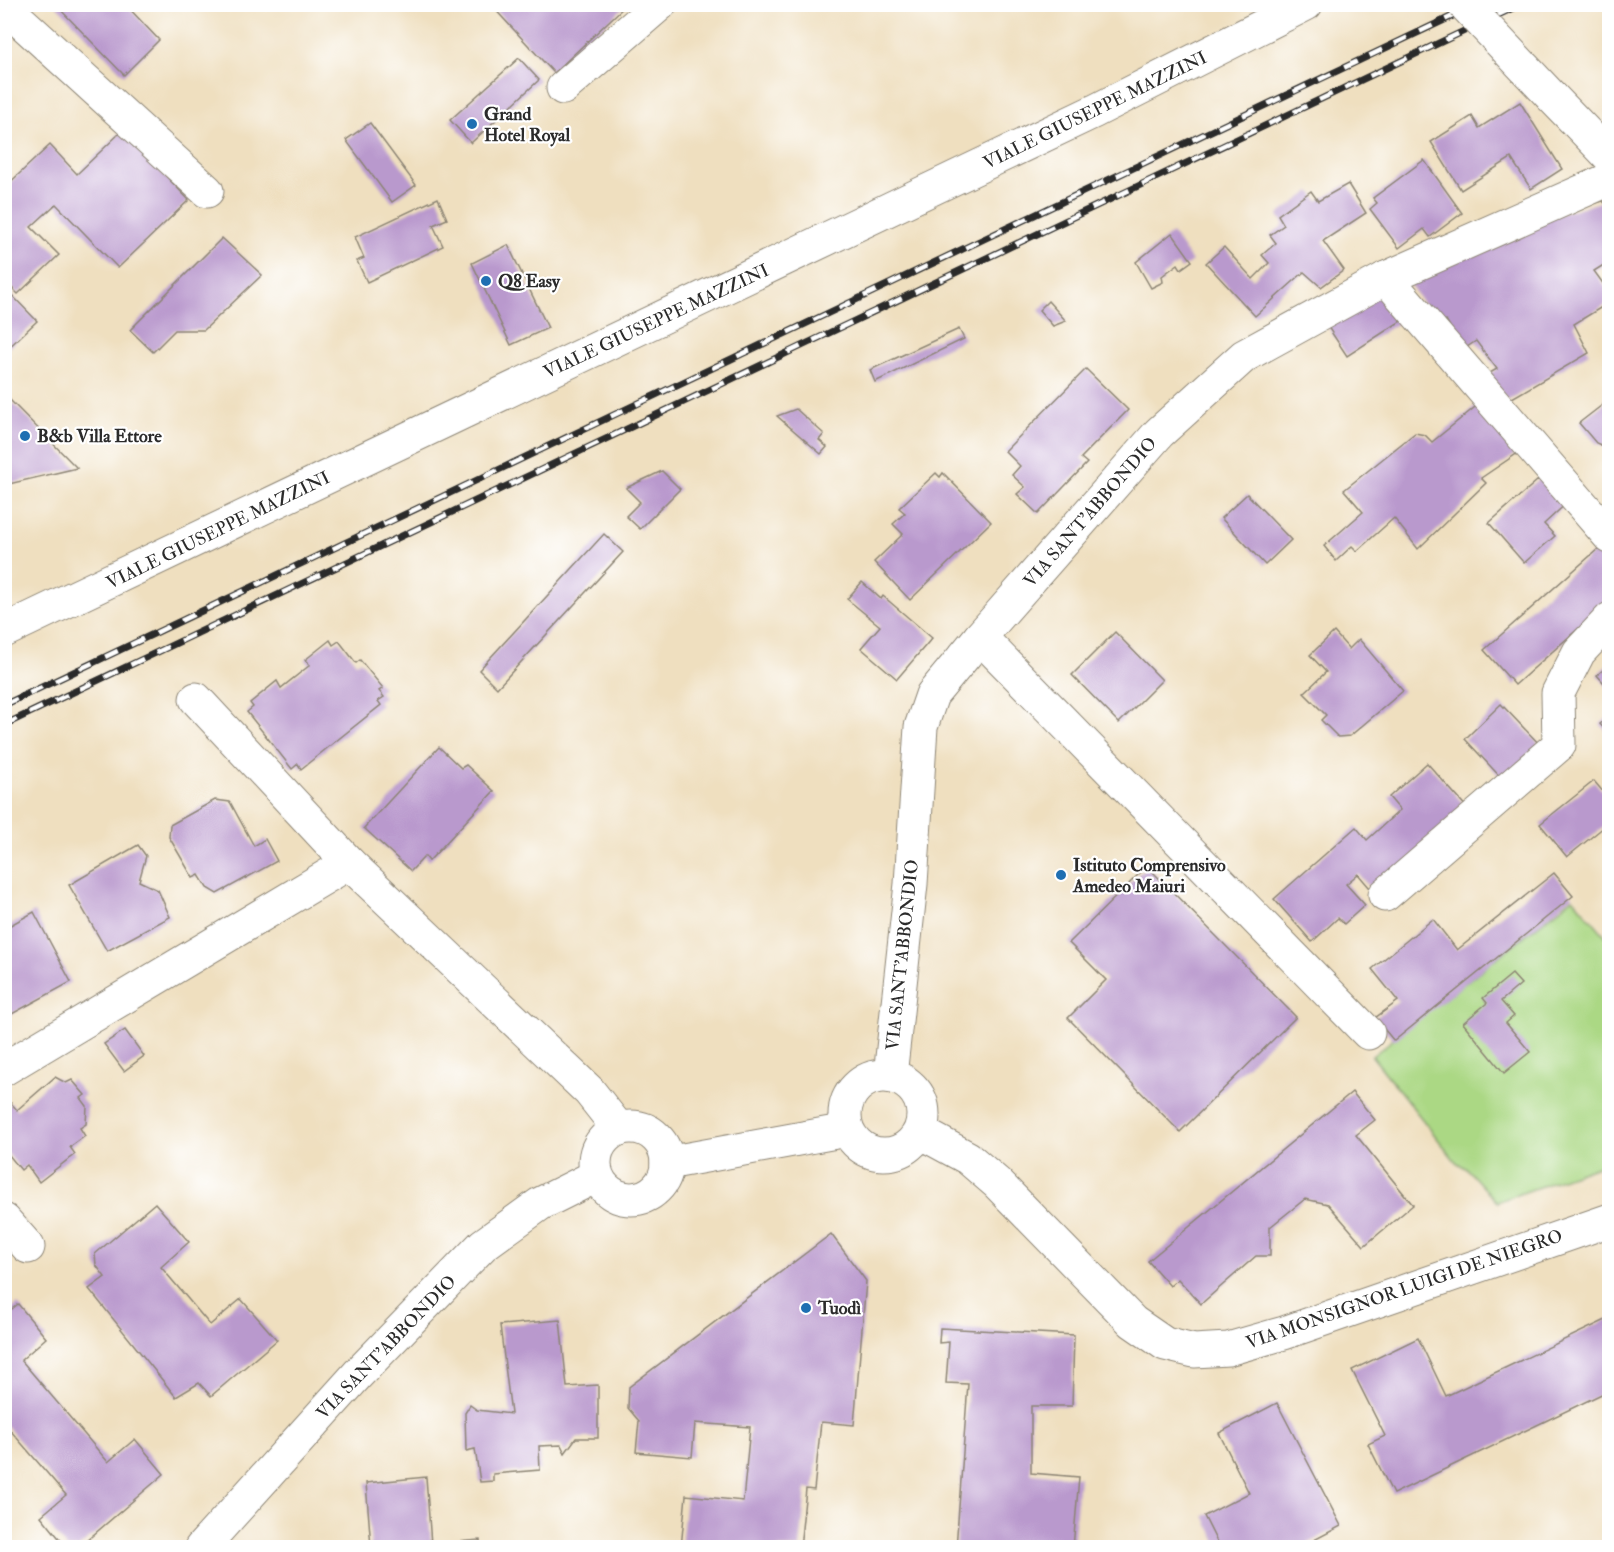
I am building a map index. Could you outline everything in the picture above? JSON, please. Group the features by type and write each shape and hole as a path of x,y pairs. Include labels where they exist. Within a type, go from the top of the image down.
{"street":[{"path":"562,88 660,4"},
{"name":"VIALE GIUSEPPE MAZZINI","path":"4,632 1095,111 1306,4"},
{"path":"1464,4 1610,157"},
{"path":"4,6 207,191"},
{"name":"VIA SANT'ABBONDIO","path":"890,1076 910,884 921,727 932,695 1159,433 1244,356 1386,278 1610,179"},
{"path":"1386,278 1610,537"},
{"path":"1385,895 1559,745 1558,693 1579,652 1610,619"},
{"path":"980,637 1368,1033"},
{"path":"196,699 348,863 589,1090 619,1129"},
{"path":"4,1069 348,863"},
{"name":"VIA SANT'ABBONDIO","path":"847,1130 845,1107 849,1095 867,1079 890,1076 902,1080 919,1096 923,1120 920,1132"},
{"path":"642,1128 652,1134 666,1152 667,1163 666,1176 659,1186 650,1195 638,1200 613,1196 603,1188 596,1176 594,1165 600,1143 619,1129 642,1128"},
{"path":"667,1163 847,1130 864,1150 877,1154 902,1150 920,1132"},
{"name":"VIA MONSIGNOR LUIGI DE NIEGRO","path":"920,1132 968,1158 997,1183 1133,1322 1164,1344 1194,1351 1228,1349 1284,1333 1610,1220"},
{"name":"VIA SANT'ABBONDIO","path":"201,1548 358,1374 483,1245 540,1204 596,1176"},
{"path":"4,1220 28,1246"}],"green space":[{"path":"1573,898 1609,940 1609,1162 1497,1202 1467,1169 1456,1162 1372,1056"}],"building":[{"path":"55,4 125,4 159,40 124,75"},
{"path":"490,4 627,4 554,73"},
{"path":"519,58 539,80 471,143 450,120"},
{"path":"1520,102 1562,169 1531,189 1511,158 1461,190 1431,142 1472,116 1479,128"},
{"path":"370,123 416,185 392,202 346,140"},
{"path":"122,131 189,200 118,268 56,204 31,227 59,255 18,294 4,280 4,188 50,145 77,174"},
{"path":"1424,160 1462,213 1430,237 1424,229 1399,248 1370,209 1377,203 1373,198"},
{"path":"1348,184 1366,213 1323,241 1344,270 1321,287 1304,272 1255,316 1206,263 1224,247 1253,279 1269,263 1262,255 1276,243 1270,235 1284,225 1278,215 1311,191 1318,201"},
{"path":"438,198 447,219 433,225 443,246 367,282 357,261 364,258 355,237"},
{"path":"1603,201 1610,209 1610,261 1594,271 1610,293 1610,302 1574,324 1589,353 1507,401 1488,374 1497,369 1476,341 1464,349 1446,320 1437,325 1407,280 1522,225"},
{"path":"1172,233 1192,261 1181,269 1178,264 1162,276 1163,282 1151,288 1136,262"},
{"path":"222,238 262,275 204,330 175,330 153,352 130,330"},
{"path":"508,245 548,328 511,345 472,263"},
{"path":"1374,285 1401,321 1347,356 1322,318"},
{"path":"4,287 37,321 4,352"},
{"path":"1048,301 1066,321 1053,326 1039,310"},
{"path":"959,329 964,339 875,382 870,370"},
{"path":"1086,369 1128,410 1081,458 1087,463 1038,514 1017,494 1025,487 1012,475 1020,466 1005,451"},
{"name":"B&b Villa Ettore","path":"9,399 77,468 9,484 5,480 5,404"},
{"path":"1485,399 1525,448 1481,478 1486,483 1418,549 1394,518 1357,551 1352,546 1336,561 1324,546 1363,512 1344,490 1415,433 1425,435 1432,442"},
{"path":"1610,399 1610,449 1596,443 1579,423"},
{"path":"796,409 824,434 819,440 827,447 821,454 777,416"},
{"path":"662,471 680,489 640,529 626,516 640,502 626,488"},
{"path":"936,473 940,477 943,473 991,522 910,600 874,562 903,534 893,524 905,513 899,508"},
{"path":"1546,473 1570,500 1544,524 1555,536 1524,563 1489,523"},
{"path":"1247,494 1291,540 1265,565 1221,518"},
{"path":"604,534 623,552 497,688 479,670"},
{"path":"1607,541 1610,543 1610,600 1515,685 1484,650"},
{"path":"862,582 881,599 883,596 932,638 897,679 861,648 880,626 847,599"},
{"path":"1115,632 1162,680 1119,723 1072,675"},
{"path":"1334,632 1349,649 1359,639 1403,691 1350,736 1338,737 1321,720 1326,715 1304,693 1326,672 1310,655"},
{"path":"330,640 333,645 339,641 356,663 360,660 383,688 379,691 384,697 378,701 381,705 301,769 298,764 292,769 247,712 253,707 250,703 277,681 281,688 310,665 305,660"},
{"path":"1610,664 1610,690 1597,675"},
{"path":"1501,704 1542,747 1505,782 1465,739"},
{"path":"1610,716 1610,735 1600,724"},
{"path":"439,747 461,768 466,765 494,791 429,861 425,856 411,871 364,828"},
{"path":"1427,763 1469,810 1375,894 1358,874 1346,884 1365,905 1344,924 1338,918 1312,942 1274,899 1356,827 1367,840 1400,810 1389,797"},
{"path":"1594,781 1610,800 1610,822 1567,857 1540,824"},
{"path":"215,800 230,802 254,846 265,839 277,861 217,894 207,888 199,875 193,878 169,837 170,825"},
{"path":"138,845 146,856 139,881 158,890 170,917 107,951 69,885"},
{"path":"1147,866 1296,1017 1180,1132 1068,1018 1106,980 1069,943"},
{"path":"1554,873 1573,896 1394,1041 1375,1018 1398,1001 1372,969 1433,919 1457,950"},
{"path":"34,912 71,982 10,1015 5,1006 5,928"},
{"path":"1512,974 1521,984 1501,1001 1514,1016 1506,1023 1530,1052 1504,1073 1463,1023 1487,1003 1483,998"},
{"path":"125,1030 144,1056 124,1071 104,1044"},
{"path":"55,1077 66,1083 72,1080 85,1095 81,1098 87,1106 86,1124 80,1128 85,1136 70,1147 75,1154 39,1182 27,1165 21,1170 4,1149 4,1109 11,1103 17,1110"},
{"path":"1352,1092 1375,1120 1356,1135 1413,1205 1364,1246 1328,1204 1305,1199 1270,1227 1270,1256 1256,1256 1201,1304 1178,1279 1170,1286 1148,1261"},
{"path":"155,1203 189,1242 161,1267 210,1325 241,1299 277,1340 211,1396 199,1383 176,1397 89,1289 105,1277 96,1265 95,1254"},
{"path":"831,1234 866,1281 854,1425 821,1422 814,1490 806,1489 800,1548 681,1548 686,1495 743,1501 750,1427 695,1423 692,1457 636,1452 639,1421 628,1408 629,1387"},
{"path":"18,1304 46,1338 21,1360 108,1462 135,1439 164,1474 78,1548 67,1548 41,1516 66,1495 4,1423 4,1307 12,1309"},
{"path":"1610,1318 1610,1390 1393,1494 1368,1444 1385,1436 1352,1370 1418,1338 1446,1396"},
{"path":"560,1320 567,1387 598,1385 598,1438 576,1438 565,1453 561,1445 539,1446 540,1470 493,1474 493,1481 480,1482 475,1449 466,1451 465,1413 470,1405 477,1410 511,1414 500,1325"},
{"path":"940,1328 1074,1335 1072,1406 1031,1406 1031,1473 1079,1477 1073,1548 956,1548 968,1384 946,1383 949,1342 939,1343"},
{"path":"1277,1403 1341,1526 1299,1548 1220,1548 1204,1516 1249,1493 1219,1433"},
{"path":"426,1477 431,1544 480,1540 481,1548 371,1547 366,1483"}],"railway":[{"path":"4,705 1478,4"},
{"path":"4,725 1521,4"}],"place":[{"name":"Grand Hotel Royal","path":"472,124"},
{"name":"Q8 Easy","path":"486,281"},
{"name":"B&b Villa Ettore","path":"25,436"},
{"name":"Istituto Comprensivo Amedeo Maiuri","path":"1061,875"},
{"name":"Tuodì","path":"806,1308"}]}
